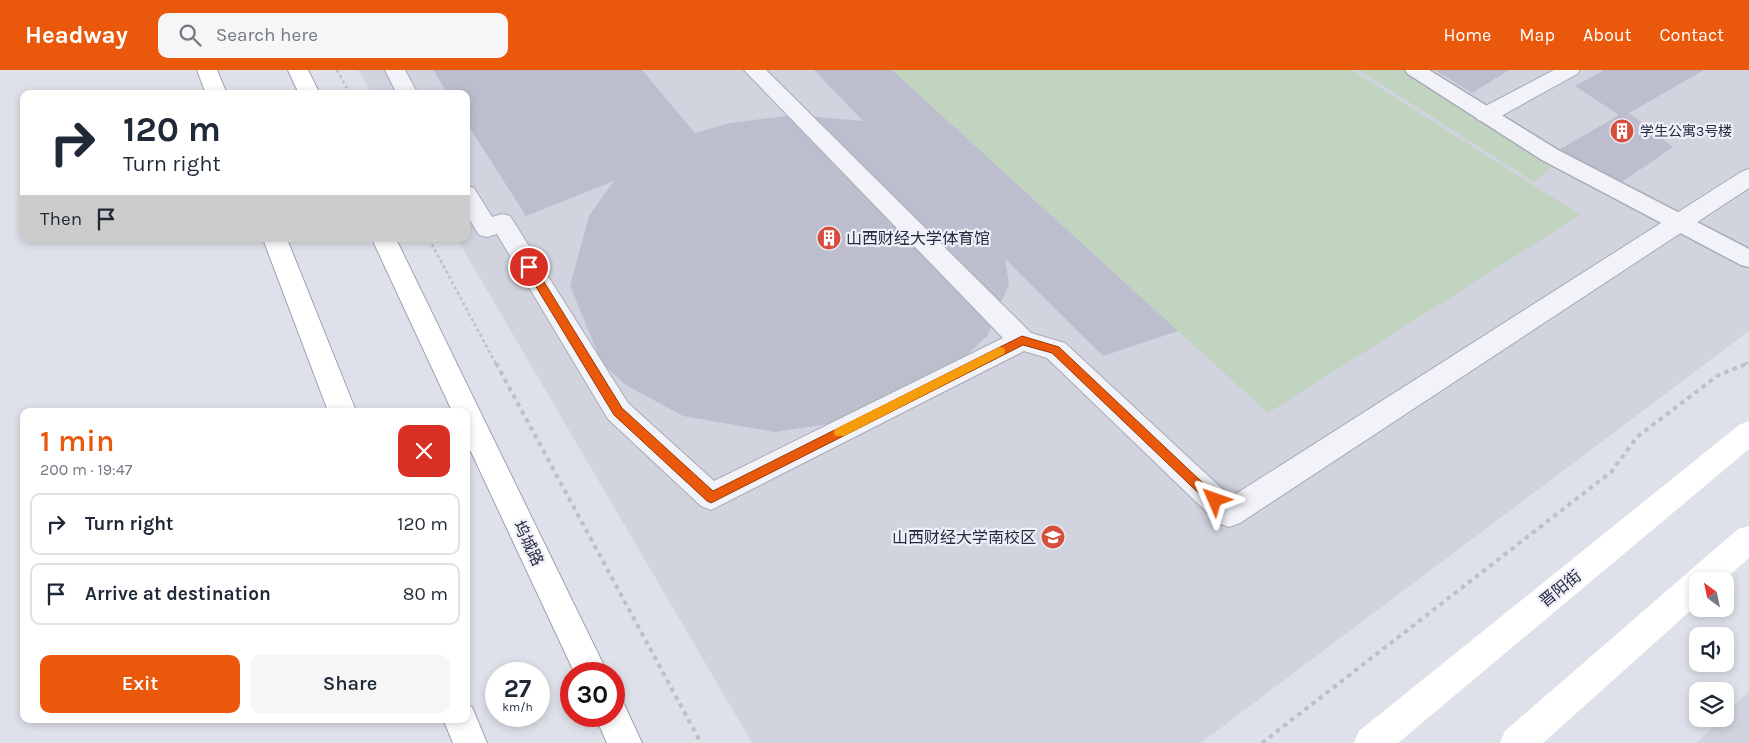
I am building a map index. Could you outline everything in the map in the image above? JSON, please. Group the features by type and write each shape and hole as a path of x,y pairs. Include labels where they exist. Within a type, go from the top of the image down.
{"main road":[{"path":"207,70 215,90"},
{"path":"298,70 308,90"},
{"path":"276,242 341,408"},
{"name":"坞城路","path":"385,242 465,408"},
{"name":"坞城路","path":"470,419 586,662"},
{"name":"晋阳街","path":"1371,743 1749,434"},
{"path":"1711,572 1749,539"},
{"path":"1517,743 1689,592"},
{"path":"462,723 470,743"},
{"path":"617,727 625,743"}],"street":[{"path":"394,70 406,90"},
{"path":"754,70 1022,340 1056,350 1229,514 1749,176"},
{"path":"1415,70 1550,155 1740,254"},
{"path":"1486,115 1570,70"},
{"path":"470,201 486,229 502,222 618,411 711,497 1022,340"}],"path":[{"path":"337,70 348,90"},
{"path":"431,242 701,743"},
{"path":"1262,743 1611,472 1637,437 1716,376 1749,362"}],"shaded area":[{"name":"山西财经大学南校区","path":"358,70 1749,70 1749,331 1201,743 752,743 459,242 470,242 470,90 370,90"},
{"path":"1749,691 1749,743 1696,743 1713,727 1734,727 1734,706"}],"green space":[{"path":"892,70 1352,70 1580,215 1268,413"},
{"path":"1359,70 1403,70 1554,165 1534,182"}],"building":[{"name":"山西财经大学体育馆","path":"433,70 642,70 695,133 730,123 793,115 863,121 814,70 892,70 1178,331 1103,356 1005,259 1009,284 987,336 931,389 867,418 775,432 683,416 626,385 602,363 570,286 589,216 614,181 526,216 470,128 470,90 446,90"},
{"path":"1435,70 1509,70 1472,93"},
{"name":"学生公寓3号楼","path":"1604,70 1704,70 1629,113 1673,147 1619,184 1557,151 1619,115 1575,86"}],"slow traffic":[{"path":"840,432 1000,351"}],"place":[{"name":"学生公寓3号楼","path":"1622,131"},
{"name":"山西财经大学体育馆","path":"829,238"},
{"name":"山西财经大学南校区","path":"1053,537"}],"route":[{"path":"529,267 618,411 711,497 1022,340 1056,350 1215,500"}]}
